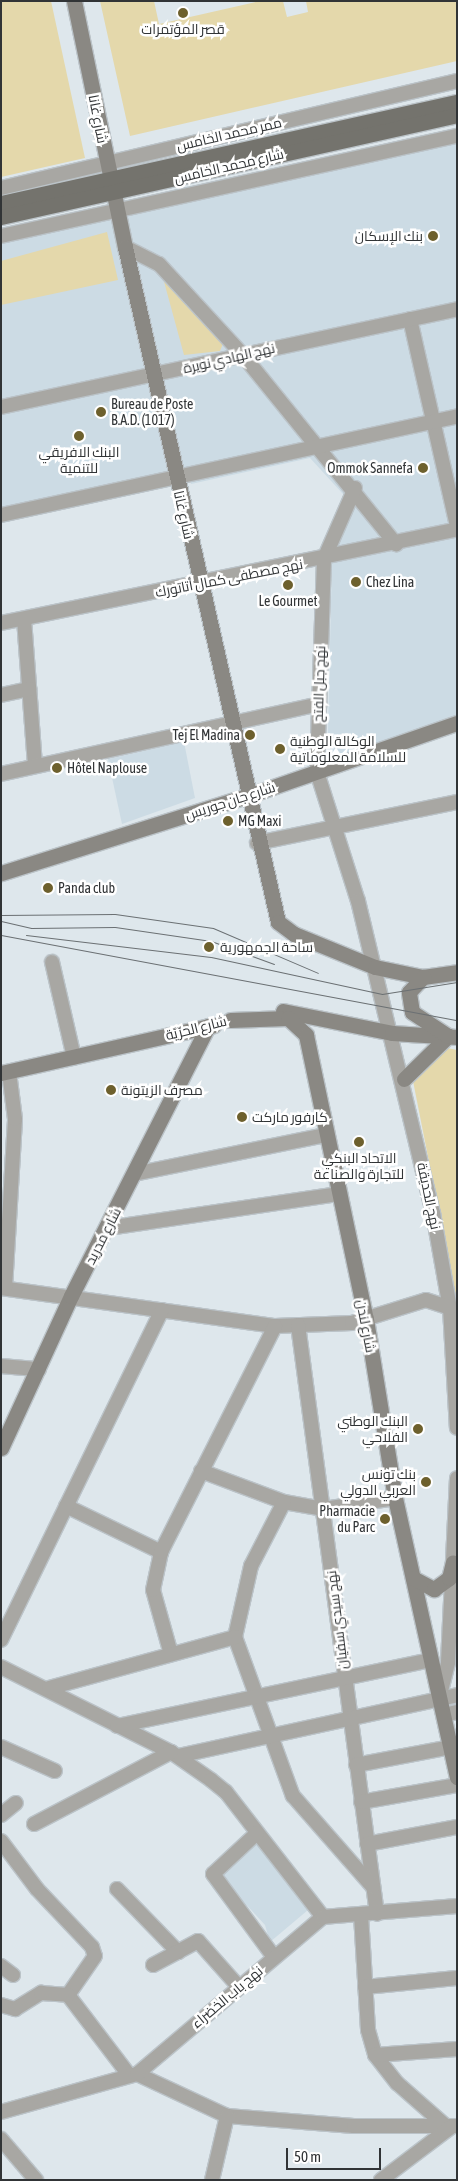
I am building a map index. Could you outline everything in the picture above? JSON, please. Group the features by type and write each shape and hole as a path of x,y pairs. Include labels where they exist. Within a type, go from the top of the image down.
{"main road":[{"name":"شارع غانا","path":"74,1 106,163 257,843 284,929 375,967 423,977"},
{"name":"شارع محمد الخامس","path":"1,217 111,185 457,102"},
{"name":"شارع محمد الخامس","path":"1,203 111,185 457,115"},
{"name":"شارع جان جوريس","path":"1,873 247,796 457,723"},
{"path":"404,1079 452,1036 412,1012 409,992 423,977 457,972"},
{"name":"شارع الحرّيّة","path":"5,1072 230,1020 289,1011 392,1033 452,1036"},
{"name":"شارع لندن","path":"230,1020 288,1018 300,1024 306,1035 338,1194 366,1318 395,1498 439,1699 450,1713 450,1747 457,1777"},
{"name":"شارع مدريد","path":"1,1448 71,1296 108,1228 208,1026"},
{"path":"413,1578 434,1589 449,1578 453,1562"}],"street":[{"name":"ممر محمد الخامس","path":"1,188 457,82"},
{"name":"شارع محمد الخامس","path":"1,236 457,136"},
{"path":"125,247 159,264 242,354 355,488 396,544"},
{"name":"نهج الهادي نويرة","path":"1,407 457,309"},
{"path":"410,319 457,527"},
{"path":"1,515 457,416"},
{"name":"نهج جبل الفتح","path":"355,488 324,560 317,772 335,826 375,967"},
{"name":"نهج مصطفى كمال أتاتورك","path":"1,623 324,560 396,544 457,527"},
{"path":"24,619 35,766"},
{"path":"1,695 29,689"},
{"path":"1,774 318,704"},
{"path":"257,843 457,802"},
{"path":"52,962 74,1057"},
{"name":"نهج الحديقة","path":"375,967 404,1079 450,1308 457,1428"},
{"path":"5,1072 15,1118 3,1288 275,1326 298,1326 366,1318 426,1300 450,1308"},
{"path":"134,1174 326,1134"},
{"path":"108,1228 338,1194"},
{"path":"1,1640 162,1310"},
{"path":"171,1654 153,1590 161,1552 275,1326"},
{"name":"نهج سيدي سفيان","path":"298,1326 377,1914"},
{"path":"1,1366 39,1369"},
{"path":"202,1471 284,1502 324,1509 395,1498"},
{"path":"439,1699 452,1666 453,1562 457,1478"},
{"path":"284,1502 251,1566 235,1636 298,1803 373,1887"},
{"path":"66,1506 161,1552"},
{"path":"49,1688 235,1636"},
{"path":"117,1726 431,1660"},
{"path":"1,1668 49,1688 117,1726 174,1754 226,1792 323,1917 457,1906"},
{"path":"34,1824 174,1754 350,1719 457,1695"},
{"path":"1,1747 55,1771"},
{"path":"356,1766 450,1747"},
{"path":"362,1802 457,1785"},
{"path":"1,1815 16,1803"},
{"path":"367,1844 457,1827"},
{"path":"257,1833 213,1874 274,1957"},
{"path":"1,1842 94,1951 68,1995"},
{"path":"117,1889 178,1952"},
{"path":"361,1915 366,1987 375,2055 397,2083 451,2126"},
{"name":"نهج باب الخضراء","path":"1,2112 133,2075 323,1917"},
{"path":"153,1965 200,1942 239,1987"},
{"path":"1,1966 13,1975"},
{"path":"366,1987 457,1978"},
{"path":"1,2005 15,2009 40,1993 68,1995 133,2075 227,2116 354,2126 451,2126"},
{"path":"375,2055 457,2049"},
{"path":"212,2180 227,2116"},
{"path":"381,2180 451,2126"},
{"path":"1,2139 36,2180"}],"shaded area":[{"path":"1,1 51,1 85,158 1,177"},
{"path":"100,1 154,1 159,24 260,1 283,1 287,17 308,12 306,1 457,1 457,61 130,136"},
{"path":"457,143 457,731 327,777 332,558 354,506 310,458 191,484 188,471 1,511 1,243"},
{"path":"107,232 118,280 1,305 1,261"},
{"path":"163,278 224,341 220,351 184,355"},
{"path":"184,742 195,798 122,824 108,759"},
{"path":"447,1048 457,1050 457,1303 413,1081"},
{"path":"258,1838 308,1910 270,1942 265,1925 216,1872"}],"tram line":[{"path":"1,915 115,914 213,928 318,973"},
{"path":"1,921 31,928 115,927 211,941 274,964"},
{"path":"1,935 457,1020"},
{"path":"26,935 211,957 382,994 457,982"}],"place":[{"name":"قصر المؤتمرات","path":"183,13"},
{"name":"بنك الإسكان","path":"433,236"},
{"name":"Bureau de Poste B.A.D. (1017)","path":"101,412"},
{"name":"البنك الافريقي للتنمية","path":"79,436"},
{"name":"Ommok Sannefa","path":"423,468"},
{"name":"Chez Lina","path":"356,582"},
{"name":"Le Gourmet","path":"288,585"},
{"name":"Tej El Madina","path":"250,735"},
{"name":"الوكالة الوطنية للسلامة المعلوماتية","path":"280,749"},
{"name":"Hôtel Naplouse","path":"57,768"},
{"name":"MG Maxi","path":"228,821"},
{"name":"Panda club","path":"48,888"},
{"name":"ساحة الجمهورية","path":"209,947"},
{"name":"مصرف الزيتونة","path":"111,1090"},
{"name":"كارفور ماركت","path":"242,1117"},
{"name":"الاتحاد البنكي للتجارة والصناعة","path":"359,1142"},
{"name":"البنك الوطني الفلاحي","path":"418,1429"},
{"name":"بنك تونس العربي الدولي","path":"426,1482"},
{"name":"Pharmacie du Parc","path":"385,1519"}]}
